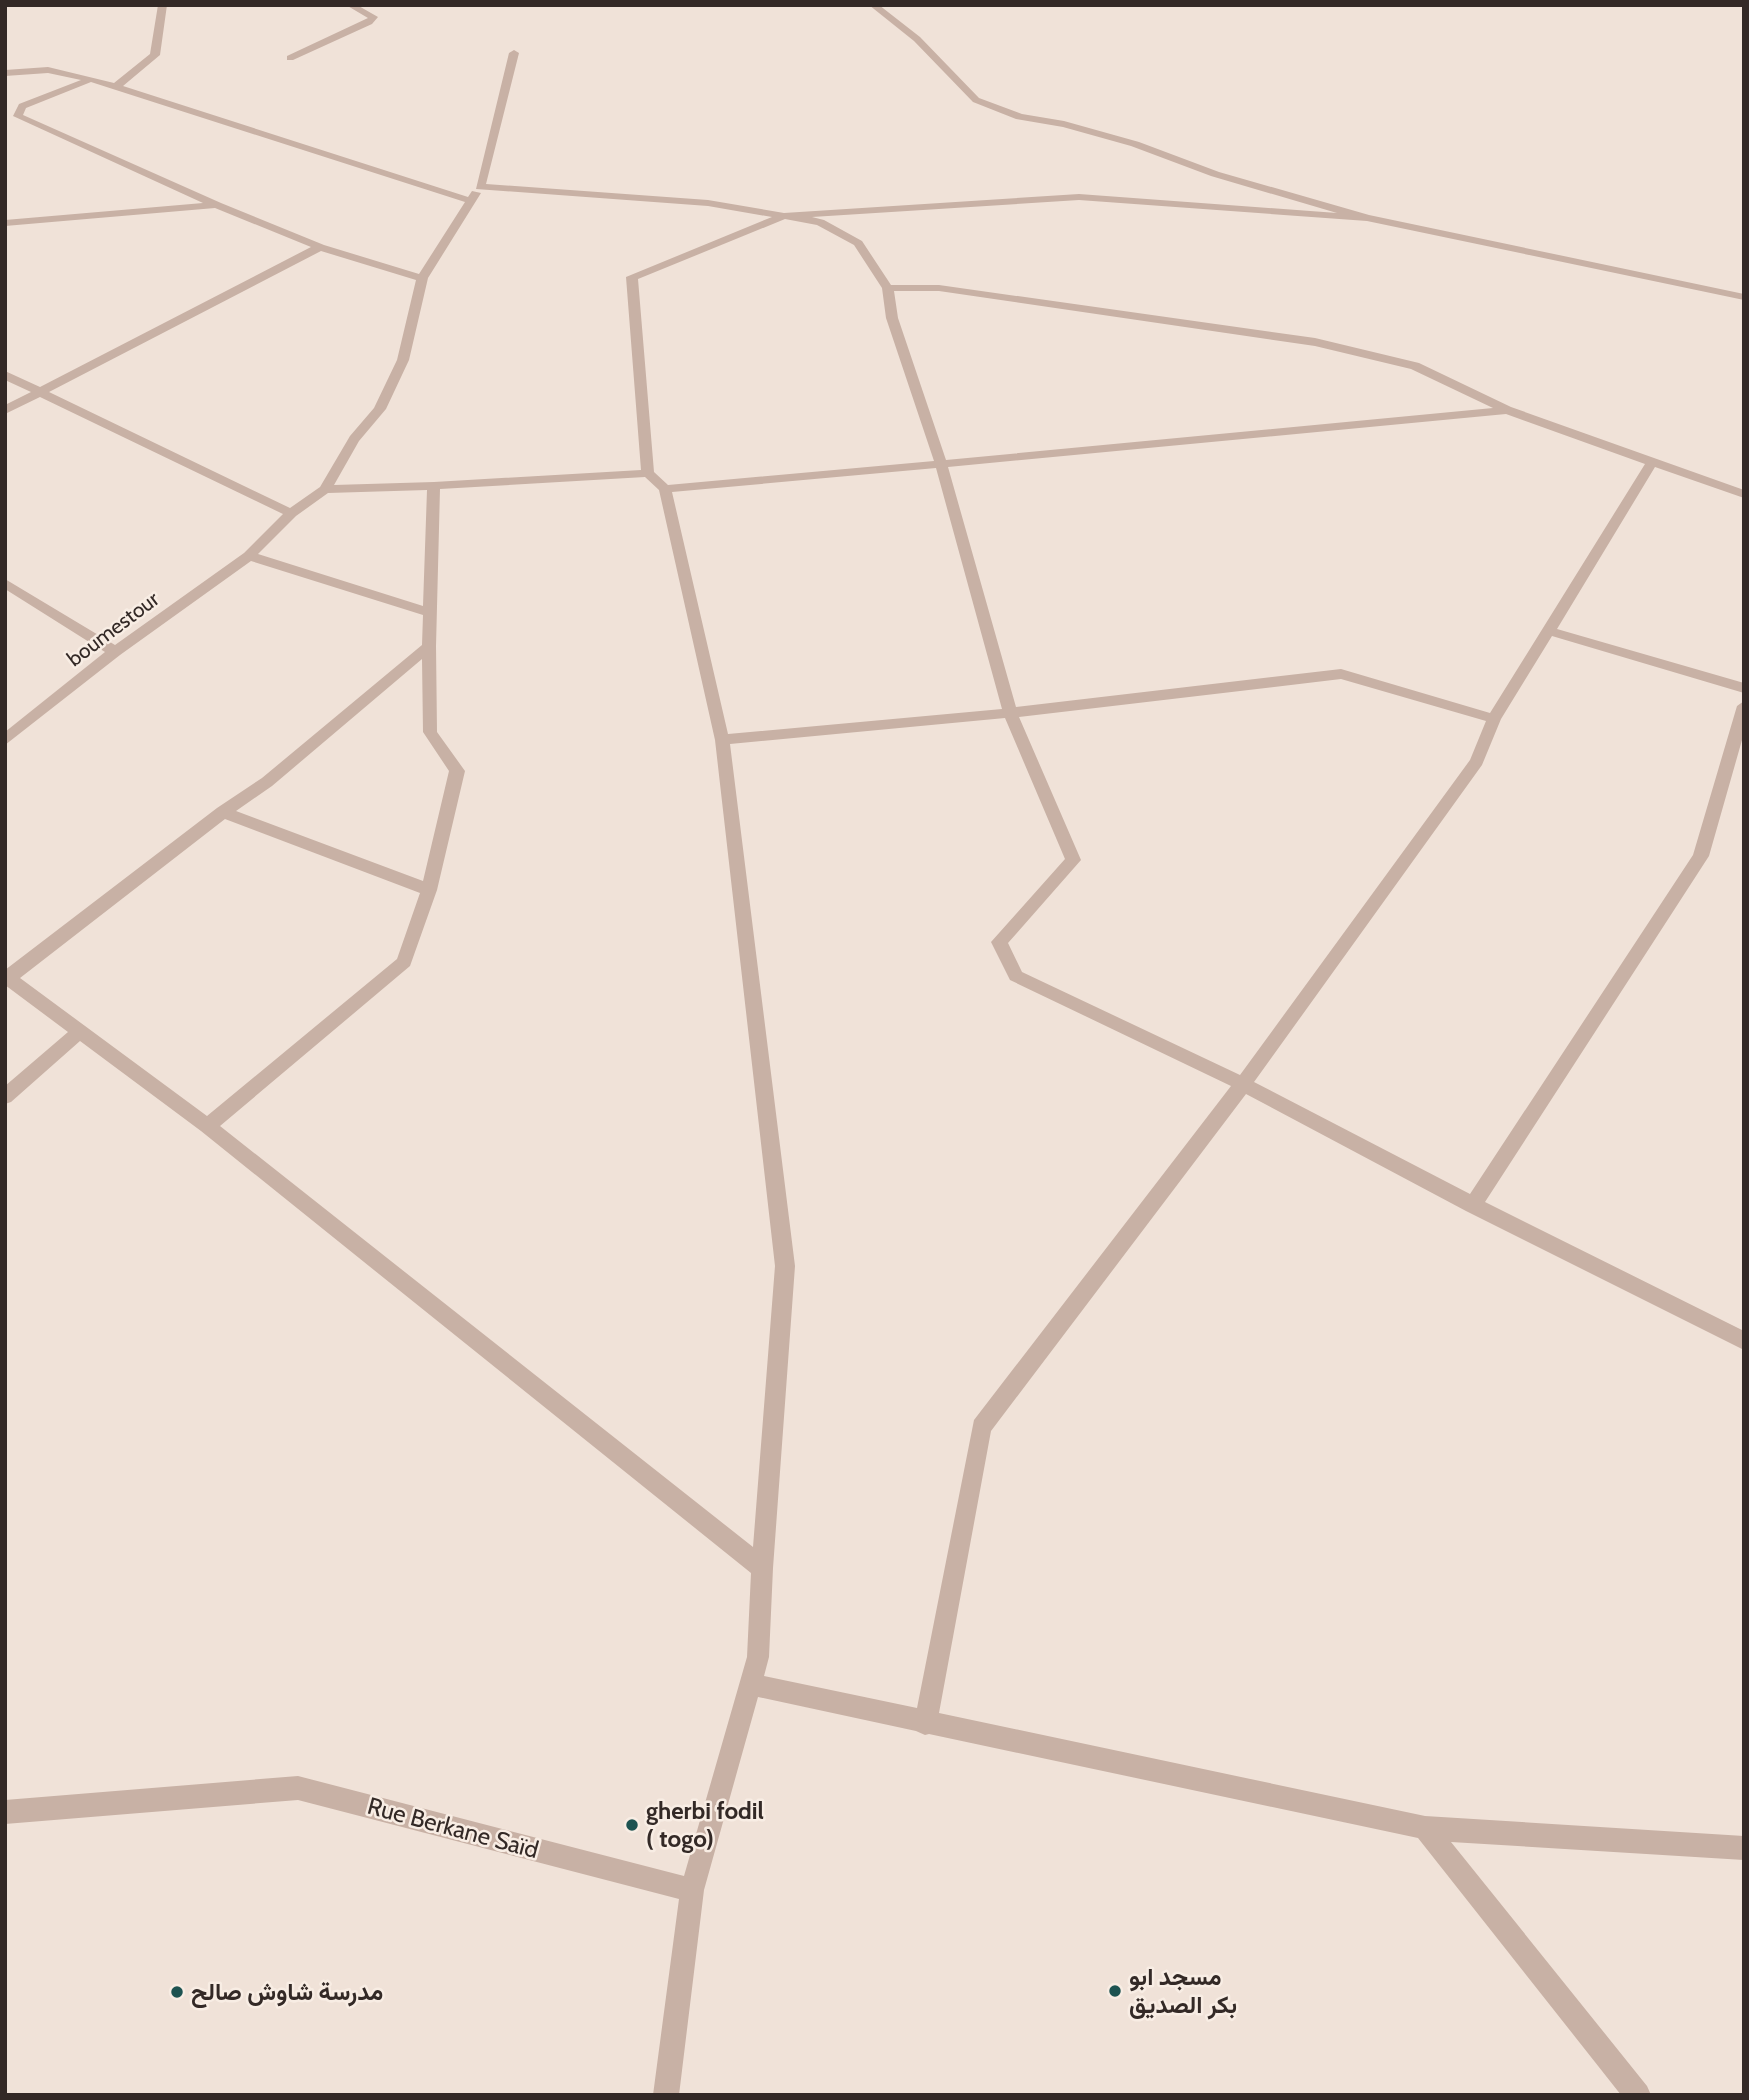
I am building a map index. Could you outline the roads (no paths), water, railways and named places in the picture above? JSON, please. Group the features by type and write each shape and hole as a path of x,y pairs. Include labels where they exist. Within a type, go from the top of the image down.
{"street":[{"path":"117,86 155,55 163,5"},
{"path":"290,58 369,22 373,17 350,5"},
{"path":"873,5 917,39 976,100 1020,117 1064,124 1135,144 1215,174 1367,218 1744,297"},
{"path":"325,489 354,439 380,409 403,360 422,278 480,187 514,53"},
{"path":"5,73 48,71 117,86 471,201"},
{"path":"91,79 22,106 18,116 217,205 320,247 422,278"},
{"path":"480,187 708,204 820,222 858,243 888,288 892,317 941,464 1010,713 1073,860 999,942 1016,976 1243,1084 1473,1205 1744,1341"},
{"path":"666,2095 692,1890 758,1657 762,1568 785,1266 722,740 665,489 649,473 632,277 784,216 1079,197 1367,218"},
{"path":"5,223 217,205"},
{"path":"5,410 320,247"},
{"path":"888,288 939,288 1315,342 1415,366 1507,410 1744,494"},
{"path":"5,375 291,513"},
{"path":"665,489 1507,410"},
{"path":"925,1724 981,1427 1243,1084 1477,761 1494,719 1652,462"},
{"path":"325,489 434,486 649,473"},
{"path":"207,1126 404,962 429,890 457,772 430,733 429,646 434,486"},
{"name":"boumestour","path":"5,740 115,652 249,556 291,513 325,489"},
{"path":"249,556 430,613"},
{"path":"5,583 115,652"},
{"path":"1549,631 1744,688"},
{"path":"429,646 267,782 223,812 7,977 207,1126 762,1568"},
{"path":"722,740 1010,713 1341,674 1494,719"},
{"path":"1473,1205 1701,856 1744,706"},
{"path":"223,812 429,890"},
{"path":"5,1097 80,1031"},
{"path":"749,1684 925,1724 1425,1828 1744,1848"},
{"name":"Rue Berkane Saïd","path":"5,1812 298,1788 692,1890"},
{"path":"1425,1828 1638,2095"}],"place":[{"name":"gherbi fodil ( togo)","path":"632,1825"},
{"name":"مسجد ابو بكر الصديق","path":"1115,1991"},
{"name":"مدرسة شاوش صالح","path":"177,1992"}]}
